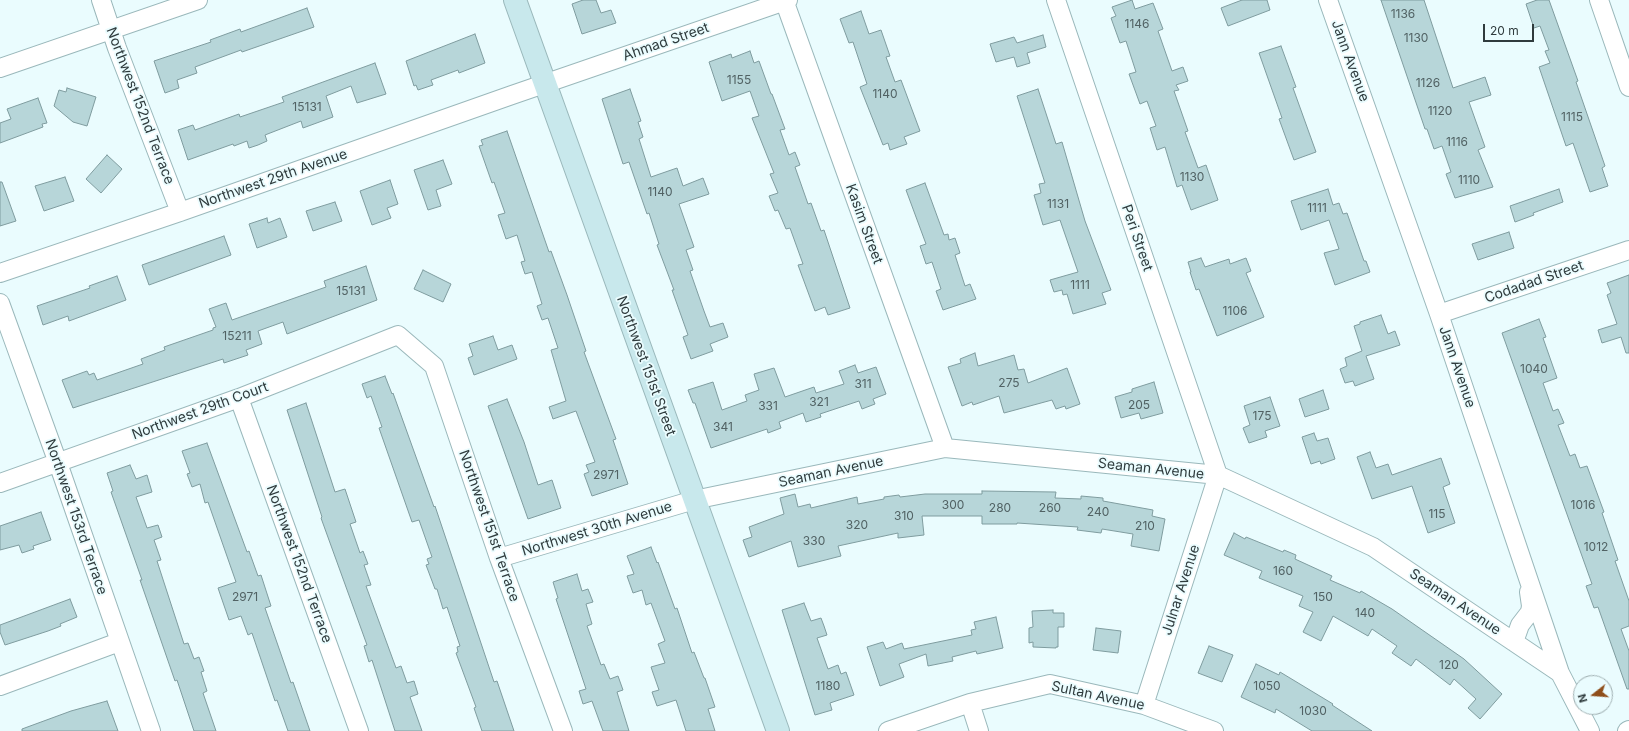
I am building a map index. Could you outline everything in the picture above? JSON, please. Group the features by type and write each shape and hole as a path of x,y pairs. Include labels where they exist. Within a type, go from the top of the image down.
{"street":[{"name":"Northwest 152nd Terrace","path":"101,0 180,212"},
{"path":"0,68 198,0"},
{"name":"Northwest 151st Street","path":"515,0 778,731"},
{"name":"Ahmad Street","path":"545,83 785,0"},
{"name":"Kasim Street","path":"785,0 945,448"},
{"name":"Peri Street","path":"1056,0 1218,475"},
{"name":"Jann Avenue","path":"1328,0 1439,314 1522,560 1544,627 1546,655 1560,673 1590,731"},
{"path":"1599,0 1629,87"},
{"name":"Northwest 29th Avenue","path":"0,273 180,212 545,83"},
{"name":"Codadad Street","path":"1439,314 1629,250"},
{"name":"Northwest 153rd Terrace","path":"0,303 58,463 151,731"},
{"name":"Northwest 29th Court","path":"0,483 239,398 398,335"},
{"name":"Northwest 151st Terrace","path":"398,335 434,366 499,558 563,731"},
{"name":"Northwest 152nd Terrace","path":"239,398 359,731"},
{"name":"Seaman Avenue","path":"694,500 945,448 1218,475 1373,547 1514,642 1546,655"},
{"name":"Julnar Avenue","path":"1144,705 1218,475"},
{"name":"Northwest 30th Avenue","path":"499,558 694,500"},
{"path":"1514,642 1520,625 1530,612 1531,606 1522,560"},
{"path":"1492,627 1505,629 1533,622 1544,627"},
{"path":"0,686 119,642"},
{"name":"Sultan Avenue","path":"888,731 970,703 1050,684 1144,705 1214,731"},
{"path":"970,703 979,731"}],"building":[{"path":"583,0 596,0 601,13 611,10 616,23 582,34 572,4"},
{"path":"1132,0 1135,9 1153,3 1163,29 1158,31 1172,71 1183,67 1188,81 1176,85 1179,90 1174,91 1188,131 1185,132 1198,168 1206,165 1218,200 1191,210 1182,185 1177,187 1165,147 1157,150 1150,128 1156,126 1147,101 1140,104 1129,74 1136,72 1126,41 1120,43 1111,18 1116,16 1112,7"},
{"path":"1242,0 1267,0 1270,10 1228,26 1221,8"},
{"path":"1381,0 1424,0 1453,88 1485,77 1491,95 1469,102 1485,147 1478,150 1493,187 1455,198 1446,174 1451,172 1442,146 1434,149 1427,129 1425,129"},
{"path":"1537,0 1549,0 1578,81 1576,82 1605,166 1602,168 1608,186 1590,192 1573,143 1566,146 1539,67 1550,63 1545,51 1549,50 1540,26 1534,28 1526,4"},
{"path":"307,8 314,27 242,52 241,50 195,67 197,73 177,80 179,88 165,93 154,61 211,42 210,40 240,29 241,32"},
{"path":"861,11 869,34 881,30 890,56 886,57 895,82 901,80 920,131 904,137 907,144 890,150 888,143 883,145 860,87 867,84 853,42 849,43 840,19"},
{"path":"475,34 485,63 459,73 458,70 431,80 433,85 418,90 416,85 414,86 406,61"},
{"path":"1043,35 1046,47 1027,53 1030,63 1017,67 1014,57 996,62 990,44 1014,37 1017,43"},
{"path":"1281,46 1296,87 1293,88 1316,152 1294,160 1279,119 1282,118 1259,53"},
{"path":"750,51 754,63 759,61 772,94 785,129 780,130 789,155 795,152 800,165 795,167 808,204 811,203 821,231 824,230 850,308 828,315 825,307 815,311 798,265 803,264 790,228 786,229 778,210 775,211 769,196 778,193 770,174 774,173 752,118 759,116 750,91 722,101 709,62 731,54 732,58"},
{"path":"375,63 386,94 357,103 351,86 326,96 333,117 303,128 301,121 265,135 267,141 249,148 247,141 234,146 233,144 188,160 178,130 193,125 195,130 239,114 240,117 284,102 282,97"},
{"path":"67,88 96,97 87,126 73,122 54,106 59,90 66,92"},
{"path":"630,89 641,121 638,122 643,137 639,139 651,177 677,168 683,186 703,178 709,194 679,204 694,247 686,250 693,270 690,271 704,311 710,327 723,323 728,337 710,344 713,351 691,359 683,337 688,335 672,290 674,290 657,245 659,244 649,213 647,214 629,162 623,164 602,99"},
{"path":"1038,89 1056,144 1062,142 1085,221 1111,290 1102,293 1106,304 1073,314 1067,294 1063,295 1062,290 1054,292 1050,280 1078,272 1060,220 1043,225 1034,195 1041,193 1039,184 1045,183 1017,96"},
{"path":"38,98 47,123 42,124 43,127 0,143 0,123 11,119 7,109"},
{"path":"507,131 549,252 551,251 567,295 586,351 584,352 616,439 613,440 628,484 592,496 584,474 589,472 586,465 595,462 576,411 553,419 549,407 566,401 551,350 558,348 548,318 542,320 537,306 542,304 532,272 525,274 521,262 525,261 517,235 506,239 498,215 505,213 494,182 492,183 479,146 483,145 481,140"},
{"path":"107,155 122,169 101,193 86,179"},
{"path":"443,160 452,184 436,190 441,206 428,210 414,170"},
{"path":"65,177 74,201 44,211 35,186"},
{"path":"390,180 398,204 387,208 391,218 372,225 360,191"},
{"path":"0,182 2,182 16,221 0,226"},
{"path":"925,183 944,235 948,234 949,240 955,238 960,253 955,255 965,286 970,284 976,299 943,310 936,291 941,289 932,262 926,264 920,246 926,244 906,190"},
{"path":"1328,189 1333,205 1339,203 1343,214 1347,213 1364,261 1366,261 1370,272 1335,285 1324,253 1339,249 1329,220 1301,230 1291,201"},
{"path":"1559,189 1563,202 1533,213 1534,215 1515,222 1510,206"},
{"path":"335,202 342,221 313,231 306,211"},
{"path":"267,218 268,223 280,218 287,237 257,248 249,224"},
{"path":"1509,232 1514,248 1478,260 1472,244"},
{"path":"224,236 231,255 149,285 142,265"},
{"path":"1201,258 1205,267 1229,259 1230,264 1246,258 1251,271 1246,273 1264,317 1217,336 1199,289 1196,290 1190,272 1188,262"},
{"path":"366,266 377,300 287,334 283,322 258,331 262,344 246,350 248,355 224,363 223,359 73,408 62,380 87,371 89,375 94,373 97,380 143,364 141,359 165,350 164,347 213,330 213,328 216,327 209,309 226,303 232,320 326,287 324,281"},
{"path":"423,270 451,284 443,302 414,289"},
{"path":"1629,275 1629,353 1626,353 1621,337 1602,343 1598,330 1617,324 1607,295 1611,293 1607,283"},
{"path":"117,276 126,300 69,321 68,316 43,325 37,306 90,288 89,286"},
{"path":"1381,315 1388,334 1395,331 1400,345 1366,356 1374,379 1355,386 1353,381 1345,383 1340,369 1347,366 1345,358 1362,351 1354,326 1360,324 1360,322"},
{"path":"1539,319 1546,337 1543,338 1557,378 1543,383 1553,411 1558,409 1564,423 1558,425 1570,456 1575,454 1580,468 1587,466 1604,512 1602,513 1618,560 1615,561 1629,601 1629,626 1621,629 1629,651 1629,689 1627,689 1598,607 1594,608 1586,586 1592,584 1502,333"},
{"path":"493,336 498,350 512,345 517,359 474,375 468,358 473,356 469,344"},
{"path":"975,353 978,366 1014,355 1018,370 1024,369 1028,383 1067,368 1080,404 1066,409 1065,406 1056,409 1052,400 1004,413 999,396 973,405 972,402 962,406 948,367 961,363 960,359"},
{"path":"855,365 858,373 876,367 886,394 873,399 875,404 862,409 859,401 820,414 821,417 806,422 803,413 779,422 781,428 768,433 767,429 711,448 695,403 693,403 688,390 713,382 722,410 747,401 745,395 759,390 754,374 774,368 785,397 814,387 816,393 844,384 839,371"},
{"path":"385,376 392,394 393,393 434,507 435,506 494,682 497,681 514,731 482,731 474,708 476,707 456,653 458,652 457,647 460,646 447,607 443,609 437,589 435,589 426,565 429,564 427,559 432,557 419,520 412,522 379,428 382,427 371,396 367,398 362,384"},
{"path":"1154,382 1163,413 1141,419 1139,413 1121,418 1115,397 1132,392 1132,389"},
{"path":"1323,390 1329,409 1305,417 1299,399"},
{"path":"1270,397 1280,426 1265,431 1267,437 1249,443 1243,428 1250,425 1244,406"},
{"path":"507,399 524,442 538,485 552,480 561,508 528,519 488,406"},
{"path":"306,403 335,492 345,489 356,522 350,524 360,553 363,551 368,564 364,565 371,585 366,586 396,668 401,666 407,683 414,681 418,694 410,697 422,731 395,731 372,660 369,662 364,646 367,645 321,518 322,517 287,410"},
{"path":"1314,433 1317,441 1328,438 1335,459 1321,464 1320,461 1311,464 1302,437"},
{"path":"207,443 247,552 249,551 258,576 261,575 271,606 265,608 291,683 293,682 310,731 288,731 277,700 275,701 252,633 248,635 241,616 229,620 218,588 236,582 208,502 205,503 200,484 192,487 187,474 190,473 182,451"},
{"path":"1370,452 1376,468 1388,464 1392,475 1441,458 1450,484 1443,487 1455,523 1428,533 1412,486 1372,499 1357,457"},
{"path":"130,465 136,479 147,475 152,492 136,497 147,528 158,525 162,537 154,540 161,560 157,561 184,644 188,643 194,659 199,657 204,671 201,672 207,691 203,693 216,731 194,731 177,680 175,681 111,492 113,491 107,473"},
{"path":"982,491 1056,492 1055,498 1081,499 1081,496 1103,498 1103,501 1153,510 1152,516 1165,519 1159,551 1131,546 1133,534 1102,529 1101,533 1077,530 1078,527 1017,523 982,524 982,516 922,516 924,535 898,538 898,533 838,546 841,556 798,567 791,541 749,557 743,540 752,537 749,527 784,514 780,498 795,494 798,507 810,504 811,508 857,497 858,504 884,499 884,497 899,495 900,497 925,494 982,494"},
{"path":"41,512 51,540 33,546 34,549 22,553 19,545 0,550 0,526"},
{"path":"1234,533 1245,539 1246,537 1283,552 1284,550 1296,555 1295,559 1332,576 1330,580 1360,593 1361,591 1392,609 1464,659 1502,694 1480,719 1468,708 1476,699 1454,679 1450,685 1416,659 1411,666 1392,653 1397,646 1372,629 1368,636 1333,616 1321,641 1303,632 1313,612 1299,606 1303,596 1259,578 1262,571 1224,555"},
{"path":"651,547 675,609 677,608 692,653 694,652 705,678 715,707 708,709 715,731 686,731 676,700 657,706 652,692 659,690 651,667 665,663 658,644 665,641 651,603 646,605 642,590 633,593 627,576 634,574 627,556"},
{"path":"577,574 582,591 588,589 593,602 586,604 592,624 587,626 601,665 604,664 610,679 618,676 623,690 617,692 629,731 603,731 592,701 583,704 579,691 586,689 556,599 558,598 553,582"},
{"path":"70,599 77,617 60,624 61,626 5,645 0,632 0,625"},
{"path":"804,603 811,621 821,618 824,626 827,635 817,638 828,669 838,665 841,674 846,672 854,695 830,703 832,710 815,715 782,610"},
{"path":"1053,610 1053,613 1064,613 1064,627 1058,627 1058,647 1033,647 1033,642 1029,643 1029,628 1033,627 1032,611"},
{"path":"996,617 1003,648 977,654 976,651 952,657 953,661 928,666 926,654 899,664 904,677 880,686 867,647 883,642 886,649 902,643 904,649 972,635 971,630 976,629 974,622"},
{"path":"1096,628 1121,631 1118,653 1093,650"},
{"path":"1209,646 1233,655 1222,682 1198,673"},
{"path":"1256,664 1279,675 1280,672 1333,704 1332,705 1372,731 1312,731 1276,709 1275,713 1241,697"},
{"path":"107,701 118,731 22,731 22,729 71,711"}]}
